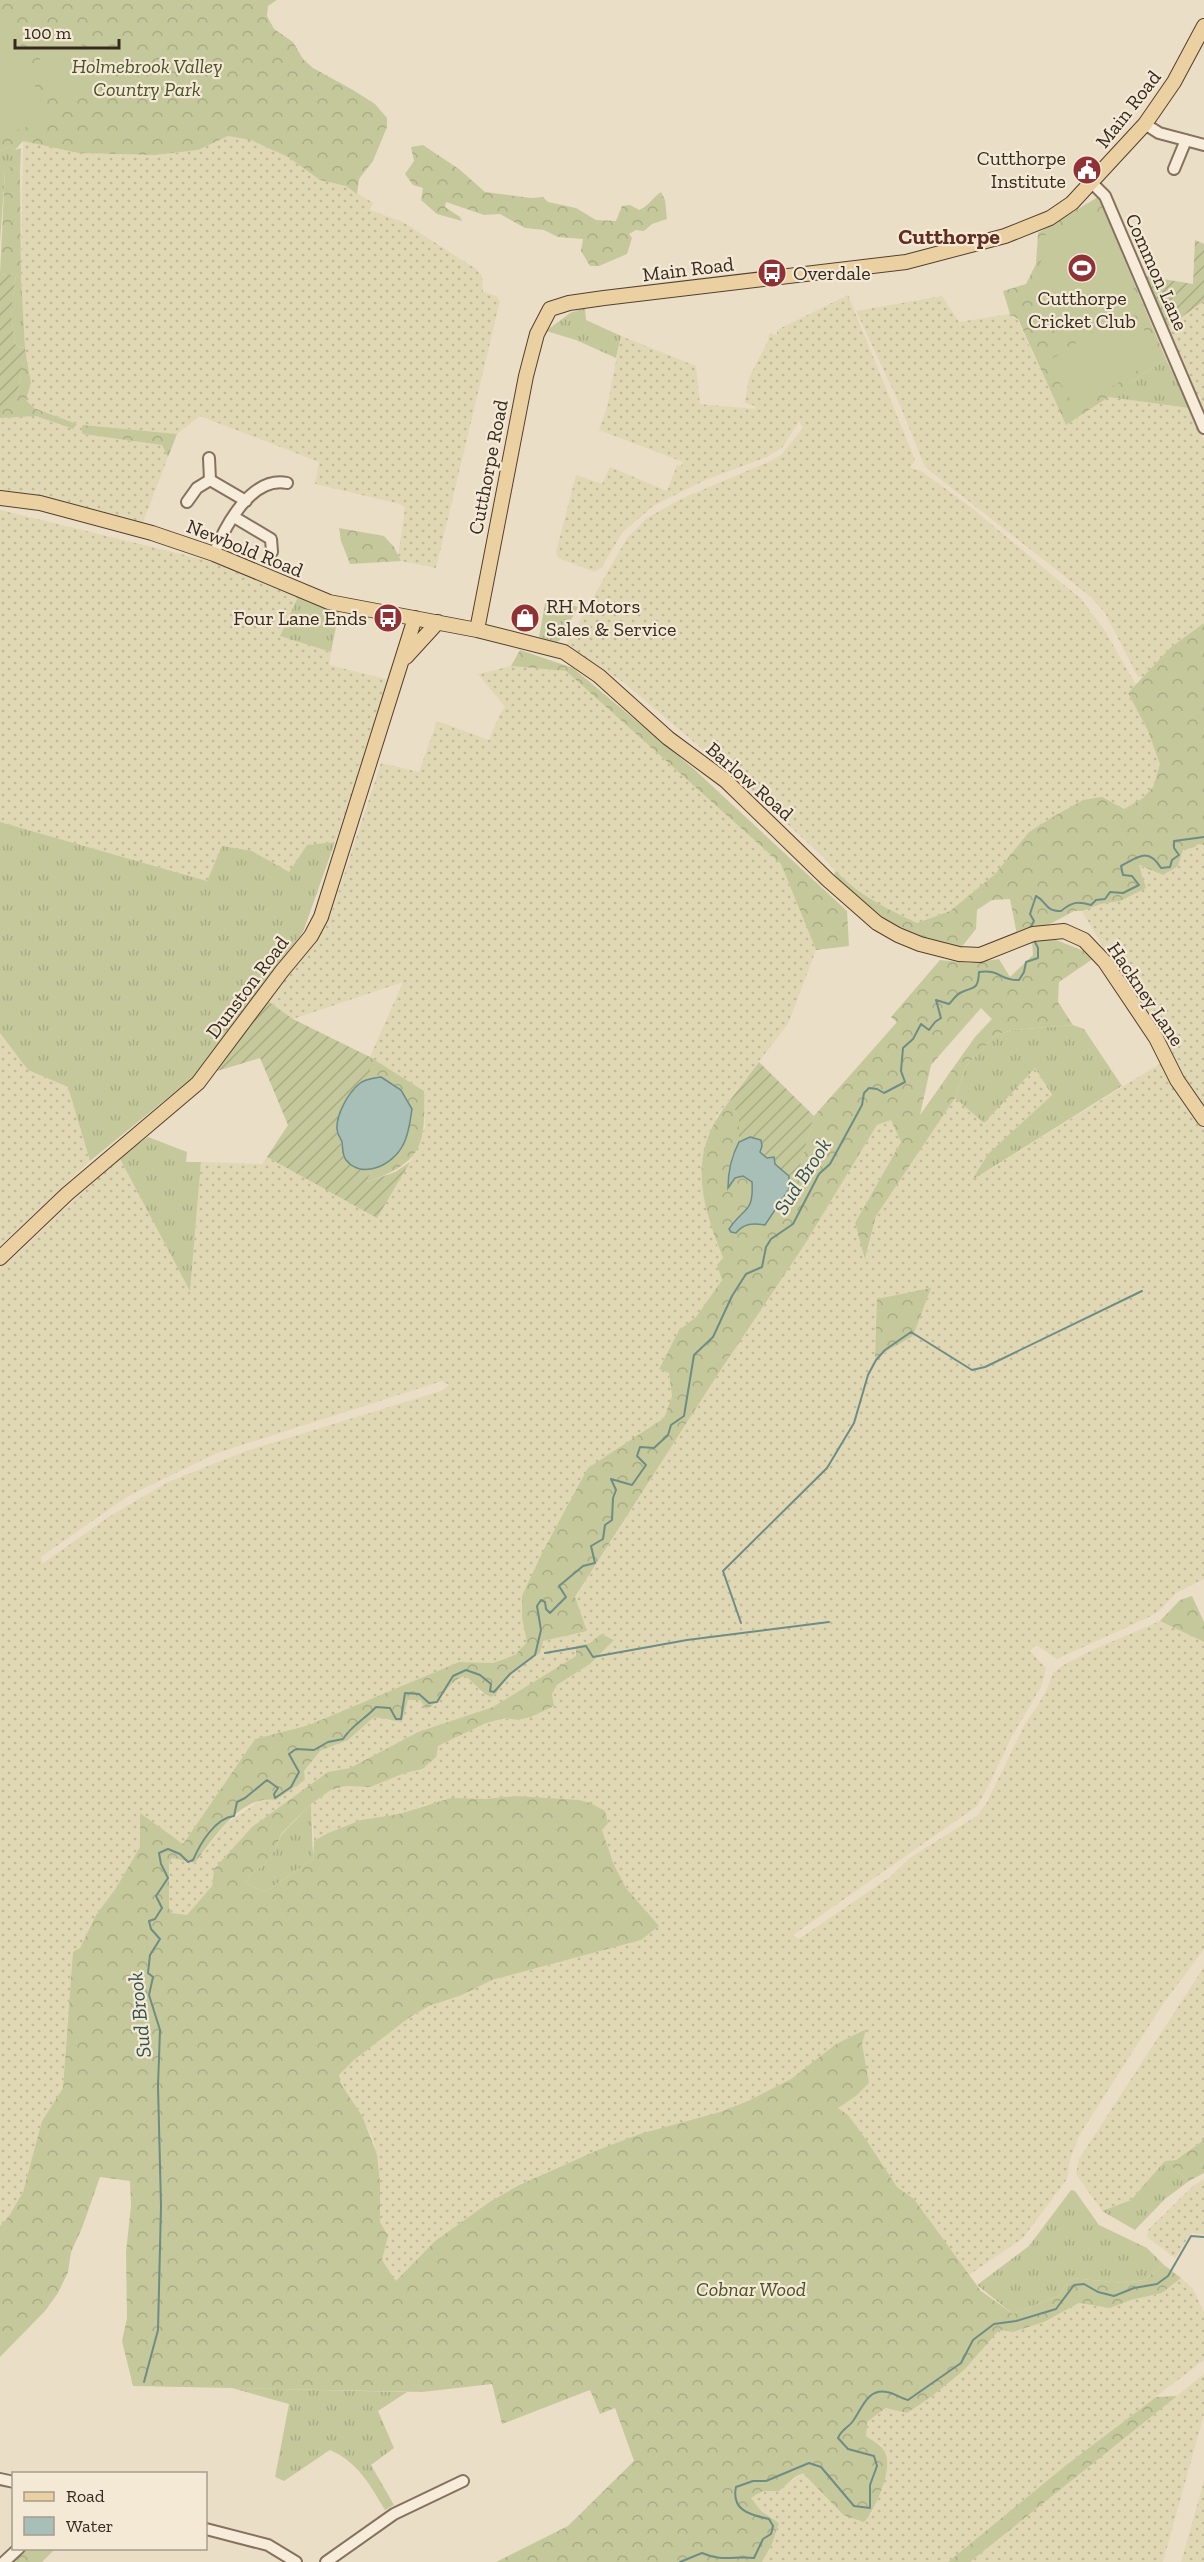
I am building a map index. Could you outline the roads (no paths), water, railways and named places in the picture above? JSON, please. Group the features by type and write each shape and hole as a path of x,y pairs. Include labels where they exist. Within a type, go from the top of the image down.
{"main road":[{"name":"Main Road","path":"546,314 550,309 569,303 820,274 915,260 1028,228 1050,218 1072,203 1145,124 1174,82 1204,26"},
{"name":"Cutthorpe Road","path":"477,630 526,376 537,334 546,314"},
{"name":"Newbold Road","path":"0,498 40,503 104,519 214,554 329,602 477,630"},
{"name":"Dunston Road","path":"0,1258 67,1194 198,1083 311,936 321,917 415,618"},
{"name":"Dunston Road","path":"403,661 438,621"},
{"name":"Barlow Road","path":"477,630 557,650 580,661 668,738 726,782 828,880 877,923 920,944 959,954 980,955 996,950"},
{"name":"Hackney Lane","path":"996,950 1033,934 1064,931 1084,940 1111,972 1156,1038 1192,1103 1204,1119"}],"street":[{"path":"1145,124 1159,133 1204,145"},
{"path":"1174,170 1186,140"},
{"name":"Common Lane","path":"1097,178 1204,428"},
{"path":"210,480 211,456"},
{"path":"214,554 220,537 234,517 268,478 287,483"},
{"path":"210,480 246,501"},
{"path":"187,505 196,488 210,480"},
{"path":"234,517 274,537 272,552"},
{"path":"326,2562 394,2514 463,2481"},
{"path":"207,2529 268,2545 296,2562"},
{"path":"4,2562 17,2550"}],"water":[{"path":"381,1077 401,1090 412,1109 408,1132 403,1145 392,1159 377,1168 360,1169 346,1160 343,1154 342,1142 337,1131 338,1117 347,1099 359,1084"},
{"path":"750,1137 761,1140 760,1152 767,1158 774,1157 775,1164 789,1176 789,1189 765,1225 749,1224 736,1233 729,1229 749,1205 752,1182 743,1176 735,1178 728,1188 729,1170 739,1142"}],"waterway":[{"name":"Sud Brook","path":"1029,930 1034,921 1030,914 1036,896 1056,911 1061,911 1075,903 1091,905 1096,900 1105,899 1110,892 1123,893 1139,885 1132,876 1123,875 1121,866 1138,857 1147,856 1161,868 1170,867 1172,860 1179,855 1174,848 1174,841 1204,837"},
{"name":"Sud Brook","path":"144,2382 158,2330 161,2206 158,2086 160,2030 149,1995 153,1977 148,1973 150,1955 160,1939 151,1929 149,1921 155,1919 162,1908 156,1896 168,1878 161,1864 159,1853 168,1849 180,1854 188,1862 193,1860 204,1840 215,1827 221,1821 234,1816 237,1802 267,1780 278,1788 274,1794 275,1798 291,1787 299,1772 289,1754 296,1749 314,1750 328,1742 343,1739 376,1707 390,1708 396,1719 401,1719 405,1693 419,1694 429,1703 437,1702 453,1676 466,1670 480,1675 491,1684 490,1691 494,1692 510,1674 535,1655 541,1630 537,1606 541,1600 545,1602 546,1609 550,1613 566,1597 559,1586 583,1566 595,1563 591,1546 603,1539 605,1525 612,1520 613,1498 616,1490 611,1479 632,1485 646,1465 637,1456 640,1447 654,1448 668,1435 671,1425 684,1416 694,1355 713,1337 732,1296 746,1274 762,1267 766,1247 771,1239 793,1224 819,1174 830,1164 862,1105 864,1093 869,1088 884,1093 905,1082 901,1071 903,1048 913,1039 921,1024 929,1030 941,1018 936,1000 949,1004 959,994 976,985 979,972 992,972 1008,979 1019,980 1026,962 1038,958 1038,948 1034,940"},
{"path":"741,1623 723,1571 827,1468 854,1423 868,1375 876,1360 885,1350 911,1332 972,1370 985,1367 1142,1291"},
{"path":"545,1653 586,1646 593,1657 687,1640 829,1622"},
{"path":"680,2562 702,2553 722,2558 754,2558 763,2539 771,2534 773,2526 769,2519 755,2516 739,2506 735,2495 736,2487 753,2481 766,2481 809,2463 821,2467 854,2506 870,2508 870,2485 877,2466 874,2456 848,2449 838,2438 870,2396 887,2392 908,2400 961,2363 973,2340 994,2324 1016,2321 1056,2309 1074,2285 1084,2284 1098,2292 1114,2296 1134,2288 1157,2284 1168,2276 1191,2236 1204,2237"}],"place":[{"name":"Cutthorpe Institute","path":"1087,170"},
{"name":"Cutthorpe Cricket Club","path":"1082,268"},
{"name":"Overdale","path":"772,273"},
{"name":"Four Lane Ends","path":"388,618"},
{"name":"RH Motors Sales & Service","path":"525,618"}],"district":[{"name":"Cutthorpe","path":"949,236"}],"park label":[{"name":"Holmebrook Valley Country Park","path":"147,78"},
{"name":"Cobnar Wood","path":"751,2289"}]}
